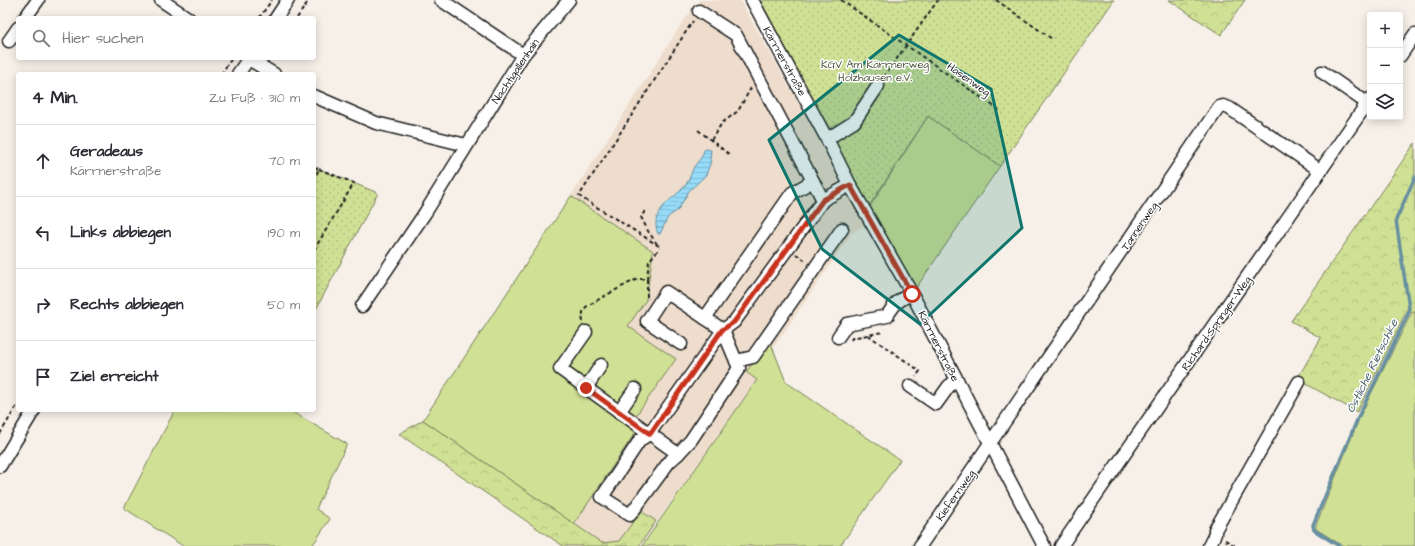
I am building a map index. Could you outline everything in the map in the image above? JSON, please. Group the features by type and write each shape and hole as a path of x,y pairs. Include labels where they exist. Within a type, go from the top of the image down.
{"street":[{"path":"26,16 38,0"},
{"path":"162,0 185,16"},
{"path":"277,16 288,0"},
{"path":"441,0 524,55"},
{"name":"Nachtigallenhain","path":"362,306 426,213 466,145 524,55 569,0"},
{"name":"Kärrnerstraße","path":"752,0 827,139 850,185 912,294 1044,546"},
{"path":"699,11 736,35 823,200"},
{"path":"9,41 16,31"},
{"path":"1403,52 1415,34"},
{"path":"239,72 247,60"},
{"path":"251,60 271,72"},
{"path":"1322,72 1367,100"},
{"path":"827,139 854,122 878,86"},
{"path":"316,97 376,123 466,145"},
{"name":"Richard-Springer-Weg","path":"1061,546 1367,104"},
{"name":"Tannenweg","path":"990,444 1219,107 1223,106 1228,108 1321,171"},
{"path":"705,318 792,193 813,182"},
{"path":"681,344 647,321 666,292 722,330 739,368 691,440 669,462 630,515 602,496 640,440 650,434 722,330 734,322 823,200 850,185"},
{"path":"736,361 753,357 842,229"},
{"path":"838,337 846,324 887,316 895,303 912,294"},
{"path":"586,332 560,369 678,454"},
{"path":"586,388 601,365"},
{"path":"910,386 936,404 949,386 957,380"},
{"path":"1209,546 1215,534 1215,530 1299,382"},
{"path":"619,412 635,389"},
{"path":"0,466 33,412"},
{"name":"Kiefernweg","path":"920,546 990,444"}],"path":[{"path":"260,16 272,0"},
{"path":"298,16 309,0"},
{"name":"Hasenweg","path":"841,0 1002,112"},
{"path":"878,86 938,0"},
{"path":"996,0 1052,39"},
{"path":"664,250 579,196 699,11"},
{"path":"222,72 231,60"},
{"path":"710,140 722,123 738,111 758,77"},
{"path":"698,130 730,155"},
{"path":"316,168 354,183 316,247"},
{"path":"316,174 319,169"},
{"path":"645,211 641,217 648,231 659,247"},
{"path":"657,305 647,298 647,279 649,261 659,247"},
{"path":"788,248 815,267"},
{"path":"586,332 583,326 582,315 587,306 625,284 639,279 647,279"},
{"path":"848,344 852,338 883,332"},
{"path":"868,335 920,371 910,386"},
{"path":"0,434 16,407"}],"highlighted area":[{"path":"899,35 991,89 1022,228 920,324 822,249 769,140"}],"shaded area":[{"path":"700,0 740,0 867,224 852,233 773,348 757,380 640,546 563,546 399,434 423,420 571,196 684,20"}],"green space":[{"name":"KGV Am Kärrnerweg Holzhausen e.V.","path":"763,0 1114,0 1000,166 928,116 867,209 761,2"},
{"path":"1169,0 1245,0 1221,35"},
{"path":"928,116 1000,166 916,288 869,208"},
{"path":"1415,143 1415,313 1407,310 1357,412 1297,379 1321,338 1291,321"},
{"path":"316,168 378,193 316,309"},
{"path":"571,196 653,251 646,300 628,326 676,359 632,421 637,430 574,524 423,420"},
{"path":"1412,312 1415,313 1415,546 1343,546 1316,529 1316,525 1361,414"},
{"path":"770,341 786,382 900,460 840,546 642,546 757,380 746,372"},
{"path":"174,412 292,412 347,444 316,509 330,519 312,546 183,546 124,508"},
{"path":"423,420 602,543 619,541 641,511 656,521 639,546 563,546 399,434"}],"water":[{"path":"706,149 711,150 711,161 706,175 689,191 678,210 668,217 660,234 658,234 656,225 660,211 687,183 694,167"}],"waterway":[{"name":"Östliche Rietschke","path":"1339,546 1314,530 1313,525 1360,413 1408,314 1409,308 1396,220 1415,177"}],"route":[{"path":"586,388 650,434 722,330 734,322 823,200 850,185 912,294"}]}
